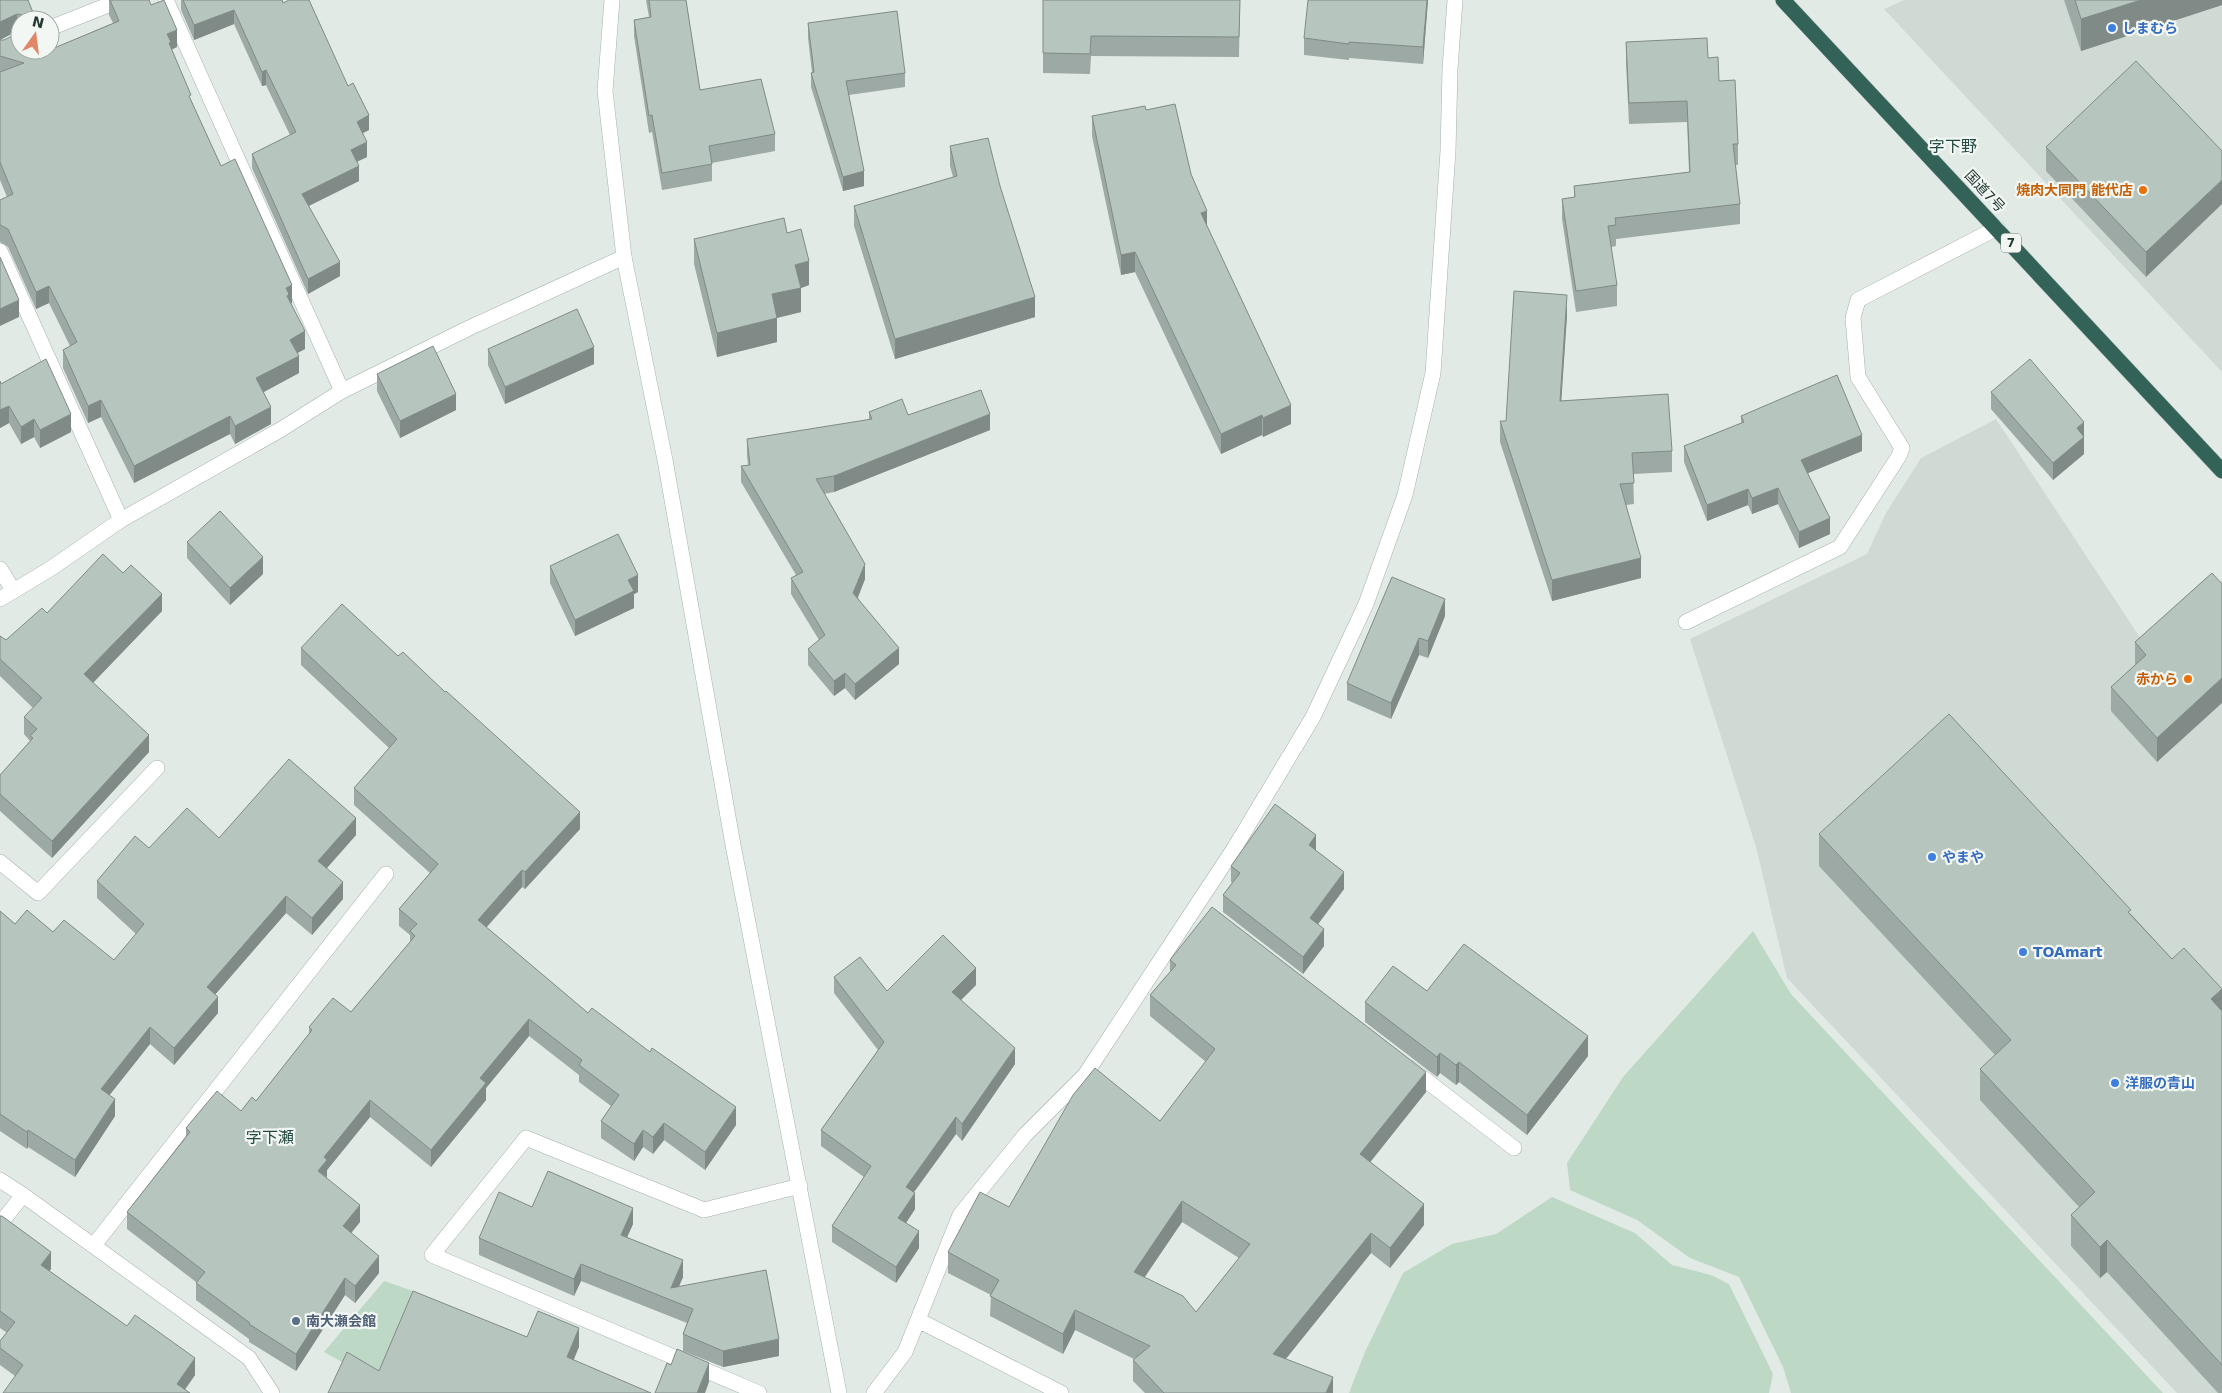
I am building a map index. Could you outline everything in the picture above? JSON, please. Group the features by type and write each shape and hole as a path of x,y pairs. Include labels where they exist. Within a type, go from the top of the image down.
{"highway":[{"name":"国道7号","path":"1783,0 2222,471"}],"street":[{"path":"60,24 121,0"},
{"path":"166,0 342,392"},
{"path":"612,0 605,91 624,257 665,460 733,845 839,1393"},
{"path":"874,1393 905,1352 960,1215 1025,1135 1085,1075 1197,904 1313,717 1366,604 1405,495 1433,373 1448,151 1450,69 1455,0"},
{"path":"1686,622 1840,547 1899,456 1902,448 1858,376 1853,318 1858,300 1997,228"},
{"path":"0,251 121,520"},
{"path":"0,599 50,569 121,520 280,430 342,392 469,328 624,257"},
{"path":"0,569 13,590"},
{"path":"0,862 38,894 157,768"},
{"path":"94,1245 386,874"},
{"path":"1197,904 1212,916"},
{"path":"1398,1059 1514,1148"},
{"path":"759,1393 432,1255 526,1138 704,1210 800,1186"},
{"path":"0,1180 94,1245 250,1358 272,1393"},
{"path":"0,1224 23,1195"},
{"path":"918,1320 1061,1393"}],"shaded area":[{"path":"1904,0 2222,0 2222,372 1884,9"},
{"path":"1996,419 2147,648 2222,579 2222,1393 2177,1393 1787,978 1756,847 1690,639 1867,554 1886,513 1921,458"}],"green space":[{"path":"1753,931 1791,994 2163,1393 1791,1393 1783,1367 1739,1277 1690,1258 1637,1220 1570,1190 1567,1163 1623,1077"},
{"path":"1552,1197 1635,1233 1672,1265 1711,1275 1729,1284 1773,1374 1769,1393 1349,1393 1365,1352 1403,1273 1452,1244 1496,1234"},
{"path":"384,1281 413,1291 376,1381 324,1352"}],"building":[{"path":"0,0 28,0 32,10 10,10 10,17 0,22"},
{"path":"110,0 149,0 151,5 164,0 177,30 167,34 171,42 169,43 191,95 189,96 221,166 235,159 292,285 286,288 289,294 287,296 305,331 290,340 299,356 256,378 271,407 235,426 230,416 134,466 101,400 88,406 63,350 77,342 49,286 36,292 8,229 0,225 0,200 13,194 0,162 0,72 24,63 14,60 60,60 60,46 119,21"},
{"path":"183,0 282,0 283,3 289,0 309,0 348,86 353,83 369,115 357,122 367,142 351,150 359,166 302,194 340,262 308,279 252,154 296,132 266,70 262,72 234,10 194,25"},
{"path":"649,0 686,0 700,90 761,79 775,134 709,146 712,164 662,173 652,115 649,116 634,20 651,17"},
{"path":"1043,0 1240,0 1239,37 1091,36 1090,54 1043,53"},
{"path":"1308,0 1427,0 1423,47 1349,42 1349,44 1304,38"},
{"path":"2075,0 2141,0 2081,19"},
{"path":"897,11 905,73 846,81 864,171 843,177 811,73 814,72 808,23"},
{"path":"10,37 10,59 0,56 0,40"},
{"path":"1707,38 1708,58 1718,57 1719,81 1735,80 1738,144 1733,144 1740,204 1615,218 1616,225 1608,226 1617,285 1576,291 1562,199 1575,197 1574,186 1690,172 1687,101 1629,103 1626,42"},
{"name":"焼肉大同門 能代店","path":"2136,61 2222,151 2222,180 2146,252 2046,147"},
{"path":"1175,104 1191,174 1207,211 1201,213 1291,405 1263,418 1262,415 1221,434 1135,252 1121,255 1092,116 1145,106 1146,110"},
{"path":"988,138 1000,186 1035,297 895,339 854,206 957,176 950,146"},
{"path":"784,218 787,233 801,229 809,261 795,265 801,288 772,294 777,318 717,333 694,239"},
{"path":"0,257 19,300 0,309"},
{"path":"1514,291 1567,295 1560,401 1668,394 1672,451 1632,453 1634,483 1620,484 1641,558 1552,580 1500,421 1506,421"},
{"path":"577,309 594,347 505,387 488,349"},
{"path":"433,346 456,394 400,421 377,374"},
{"path":"46,359 71,414 40,430 34,419 21,427 9,406 0,410 0,381 1,384"},
{"path":"2030,359 2084,422 2077,428 2084,437 2053,463 1991,392"},
{"path":"1837,375 1862,435 1801,460 1830,518 1799,532 1778,488 1752,498 1748,489 1707,505 1684,446 1744,422 1741,416"},
{"path":"981,390 990,414 834,476 816,479 865,564 853,593 899,648 855,684 845,673 834,681 808,649 825,635 791,578 803,572 741,466 750,465 747,439 872,419 869,412 902,399 908,415"},
{"path":"220,511 263,557 230,588 187,542"},
{"path":"618,534 638,575 628,580 634,591 575,620 550,566"},
{"path":"103,554 123,573 131,565 162,594 84,674 149,735 52,841 0,794 0,775 33,738 30,736 37,729 24,717 42,698 0,659 0,636 6,640 42,608 47,613"},
{"path":"2212,573 2222,584 2222,678 2157,738 2111,687 2146,655 2135,642"},
{"path":"1392,577 1445,599 1428,641 1419,638 1391,703 1347,683"},
{"path":"342,604 398,656 403,652 445,692 580,812 525,872 522,870 478,920 588,1013 592,1008 650,1052 652,1048 736,1107 705,1152 664,1123 653,1137 643,1130 634,1144 601,1121 619,1095 579,1065 582,1060 529,1019 480,1078 486,1083 431,1150 370,1100 324,1157 327,1160 318,1171 360,1205 343,1226 379,1256 355,1286 345,1278 296,1354 249,1324 196,1283 205,1272 127,1212 190,1132 186,1128 217,1091 241,1111 252,1097 256,1101 312,1030 309,1027 333,998 351,1012 415,936 410,931 417,924 399,909 438,864 354,788 397,739 301,648"},
{"path":"1949,714 2131,910 2128,912 2172,959 2184,948 2222,989 2211,999 2222,1011 2222,1365 2107,1240 2100,1247 2071,1215 2095,1192 1980,1069 2011,1040 1819,834"},
{"path":"289,759 356,818 318,861 343,882 312,918 286,896 207,987 218,997 174,1048 150,1027 101,1089 115,1099 75,1160 0,1114 0,911 15,924 27,910 53,932 64,920 114,960 144,924 97,881 135,836 149,848 187,808 219,838"},
{"path":"1275,804 1316,835 1309,845 1344,872 1310,918 1324,929 1303,957 1223,895 1240,873 1231,866"},
{"path":"1212,907 1426,1072 1360,1154 1424,1204 1390,1248 1371,1233 1273,1354 1333,1377 1326,1393 1164,1393 1133,1360 1150,1346 1075,1310 1063,1334 990,1296 999,1280 948,1252 980,1192 1009,1207 1073,1095 1095,1068 1160,1121 1215,1049 1150,995 1176,965 1170,960","holes":["1182,1201 1250,1244 1196,1312 1183,1296 1134,1272"]},
{"path":"943,935 976,968 952,992 1015,1048 962,1124 956,1117 906,1187 915,1193 898,1218 919,1231 896,1267 832,1226 871,1166 821,1130 884,1042 834,977 860,957 887,991"},
{"path":"1464,944 1588,1036 1527,1115 1459,1062 1456,1065 1440,1053 1437,1057 1365,1002 1393,966 1427,991"},
{"path":"548,1171 633,1208 621,1235 683,1260 671,1288 766,1270 779,1339 723,1351 683,1334 693,1309 581,1264 574,1279 479,1238 499,1192 532,1207"},
{"path":"0,1216 51,1252 41,1265 127,1326 135,1315 195,1358 177,1384 190,1393 3,1393 23,1365 0,1348 0,1341 15,1322 0,1311"},
{"path":"413,1291 527,1337 538,1311 579,1328 567,1357 651,1393 328,1393 347,1352 379,1371"},
{"path":"677,1349 709,1363 697,1393 655,1393 667,1363 671,1365"}],"place":[{"name":"しまむら","path":"2112,28"},
{"name":"焼肉大同門 能代店","path":"2143,190"},
{"name":"赤から","path":"2188,679"},
{"name":"やまや","path":"1932,857"},
{"name":"TOAmart","path":"2023,952"},
{"name":"洋服の青山","path":"2115,1083"},
{"name":"南大瀬会館","path":"296,1321"}],"district":[{"name":"字下野","path":"1953,146"},
{"name":"字下瀬","path":"270,1137"}]}
